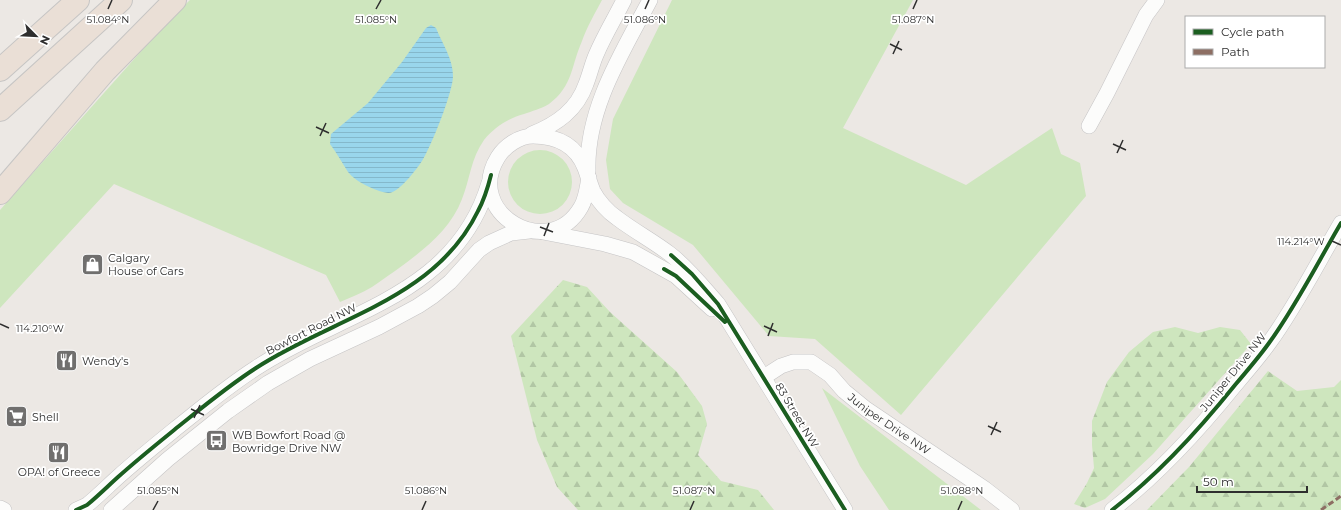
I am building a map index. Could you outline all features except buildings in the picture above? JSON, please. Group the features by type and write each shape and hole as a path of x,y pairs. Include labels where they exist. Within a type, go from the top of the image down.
{"highway":[{"path":"50,24 74,0"},
{"path":"0,70 78,0"},
{"path":"0,110 121,0"},
{"path":"0,193 105,71 175,0"}],"street":[{"path":"535,231 510,222 502,215 496,206 492,196 491,174 496,160 505,148 513,142 559,121 573,107 580,97 596,55 624,0"},
{"path":"111,510 174,455 228,412 268,383 310,359 379,327 418,306 450,282 479,250 489,243 511,233 550,231 568,222 581,207 585,198 588,177 589,146 598,107 610,78 650,0"},
{"path":"1089,126 1146,15 1157,0"},
{"path":"528,136 545,136 564,142 573,148 580,157 588,177"},
{"name":"Bowfort Road NW","path":"76,510 87,505 142,456 214,397 256,368 277,355 398,294 429,273 448,256 470,226 485,196 491,174"},
{"name":"83 Street NW","path":"588,177 594,192 604,206 617,218 671,255 692,274 718,304 845,510"},
{"name":"Juniper Drive NW","path":"1112,510 1138,491 1177,453 1214,411 1265,348 1290,311 1341,223"},
{"name":"83 Street NW","path":"535,231 605,244 633,252 676,276 734,330"},
{"name":"Juniper Drive NW","path":"764,378 781,366 793,362 811,362 830,375 844,391 866,409 985,489 1012,510"},
{"path":"0,508 4,510"}],"green space":[{"path":"190,0 602,0 586,31 563,90 549,104 540,109 507,121 488,135 476,154 462,199 457,211 450,221 434,240 415,256 372,287 340,302 326,275 114,184 0,308 0,210 167,22"},
{"path":"672,0 913,0 843,128 966,185 1052,128 1061,154 1080,163 1086,196 901,415 815,339 769,336 693,245 623,203 610,189 606,160 613,119"},
{"path":"540,150 558,156 566,164 572,182 566,200 558,208 540,214 522,208 514,200 508,182 514,164 522,156"},
{"path":"563,280 587,287 610,312 677,372 702,406 707,424 698,455 721,481 758,490 774,510 578,510 557,487 537,440 511,336"},
{"path":"1175,327 1198,333 1220,327 1240,330 1251,344 1153,454 1105,499 1085,508 1074,504 1094,468 1092,421 1107,382 1129,352 1153,332"},
{"path":"1268,371 1297,391 1334,387 1341,380 1341,510 1147,510 1189,467"},
{"path":"822,388 981,510 889,510 860,466"}],"water":[{"path":"431,25 436,28 453,70 452,84 446,106 436,132 422,161 397,190 388,193 366,186 351,176 348,172 330,144 331,134 368,103 402,62 426,28"}],"marked path":[{"path":"1321,510 1341,496"}],"cycle path":[{"path":"76,510 87,505 126,470 216,396 256,368 286,351 379,304 409,287 436,266 459,241 478,211 486,193 491,175"},
{"path":"1112,510 1162,467 1207,419 1257,359 1279,329 1341,223"},
{"path":"671,255 692,274 718,304 845,510"},
{"path":"664,269 676,276 725,322"}],"place":[{"name":"Calgary House of Cars","path":"93,264"},
{"name":"Wendy's","path":"67,361"},
{"name":"Shell","path":"16,417"},
{"name":"WB Bowfort Road @ Bowridge Drive NW","path":"217,441"},
{"name":"OPA! of Greece","path":"59,452"}]}
